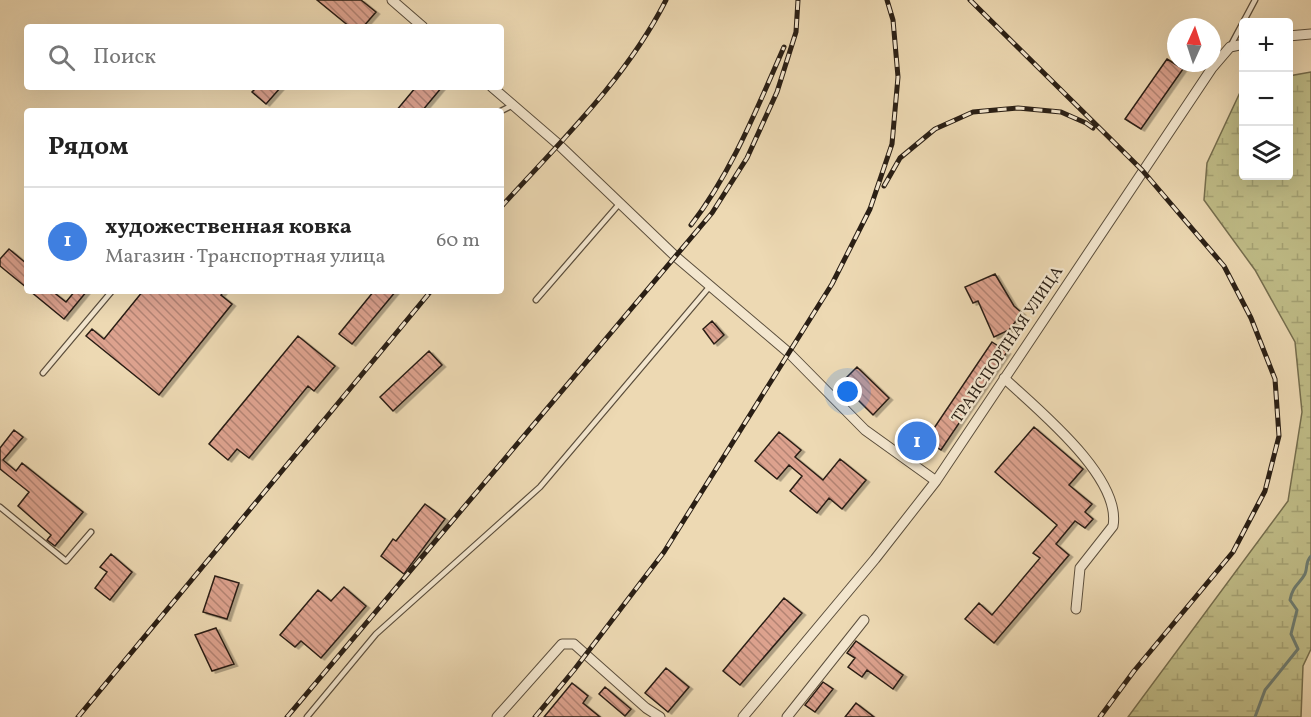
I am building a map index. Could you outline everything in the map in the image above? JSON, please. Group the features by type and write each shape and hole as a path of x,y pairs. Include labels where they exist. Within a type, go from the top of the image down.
{"street":[{"path":"392,0 420,24"},
{"path":"1293,36 1311,34"},
{"path":"1230,47 1239,45"},
{"name":"ТРАНСПОРТНАЯ УЛИЦА","path":"743,717 875,559 936,481 1167,133 1212,68 1230,47"},
{"path":"496,90 675,256 789,353 866,430 936,481"},
{"path":"1004,378 1078,448 1107,490 1113,507 1115,517 1113,526 1080,568 1076,609"},
{"path":"787,717 864,620"},
{"path":"497,717 562,644 574,644 646,708 660,717"},
{"path":"638,717 646,708"}],"lane":[{"path":"1230,47 1255,0"},
{"path":"504,110 513,105"},
{"path":"536,300 620,203"},
{"path":"307,717 376,634 540,487 711,285"},
{"path":"43,373 109,294"},
{"path":"0,507 66,561 91,532"}],"green space":[{"path":"1311,72 1311,649 1303,666 1301,717 1128,717 1288,501 1302,412 1295,342 1255,270 1204,200 1207,163 1239,95 1239,180 1293,180 1293,75"}],"building":[{"path":"317,0 361,0 376,12 366,24 346,24"},
{"path":"1167,59 1167,72 1181,72 1141,129 1125,119"},
{"path":"254,90 278,90 266,104 252,92"},
{"path":"414,90 440,90 424,108 398,108"},
{"path":"9,249 24,262 24,286 0,266 0,259"},
{"path":"995,274 1014,306 1022,313 1009,330 994,337 978,301 973,303 965,287"},
{"path":"34,294 56,294 66,302 73,294 85,294 64,319"},
{"path":"141,294 222,294 232,304 159,395 86,336 92,329 104,339"},
{"path":"372,294 394,294 352,344 339,334"},
{"path":"712,321 724,335 714,344 703,329"},
{"path":"298,336 335,366 314,391 308,386 249,458 237,449 228,460 209,444"},
{"path":"992,342 1007,352 941,450 926,440"},
{"path":"429,351 442,365 393,411 380,397"},
{"path":"857,367 889,398 873,415 841,383"},
{"path":"1034,427 1083,469 1069,485 1092,504 1085,512 1093,519 1085,528 1075,521 1056,544 1069,555 994,643 965,619 979,603 992,615 1040,558 1033,553 1057,525 995,472"},
{"path":"14,430 23,437 3,460 16,471 22,463 83,512 55,546 47,540 51,535 18,506 29,492 0,469 0,448"},
{"path":"779,432 801,450 795,457 823,480 840,459 866,480 842,509 829,498 817,513 790,491 802,476 789,465 777,479 755,461"},
{"path":"425,504 445,519 404,574 381,556 393,539 396,541"},
{"path":"111,554 132,572 110,600 95,588 107,572 100,567"},
{"path":"215,576 239,583 227,619 203,612"},
{"path":"344,587 366,606 321,658 301,641 295,647 280,635 318,590 331,601"},
{"path":"784,598 802,613 740,685 723,671"},
{"path":"216,628 234,664 212,671 195,635"},
{"path":"856,641 903,675 893,689 867,670 862,677 848,667 855,658 847,653"},
{"path":"666,668 689,687 668,712 645,693"},
{"path":"823,682 833,689 815,712 805,705"},
{"path":"572,683 588,696 583,703 600,717 544,717"},
{"path":"605,687 631,709 625,716 599,694"},
{"path":"856,703 874,717 845,717"}],"waterway":[{"path":"1255,717 1265,690 1298,649 1291,634 1297,610 1290,600 1294,588 1305,574 1311,556"}],"railway":[{"path":"504,204 569,134 612,83 632,57 666,0"},
{"path":"287,717 712,213 747,158 777,92 796,32 798,0"},
{"path":"535,717 664,552 832,284 870,209 892,144 898,77 893,20 887,0"},
{"path":"970,0 1142,170 1224,266 1251,318 1275,379 1279,436 1265,491 1233,552 1134,671 1100,717"},
{"path":"691,225 706,205 731,161 754,116 784,47"},
{"path":"884,186 900,158 935,129 973,112 1018,108 1061,112 1093,128"},
{"path":"78,717 429,294"}],"place":[{"name":"художественная ковка","path":"917,441"}]}
